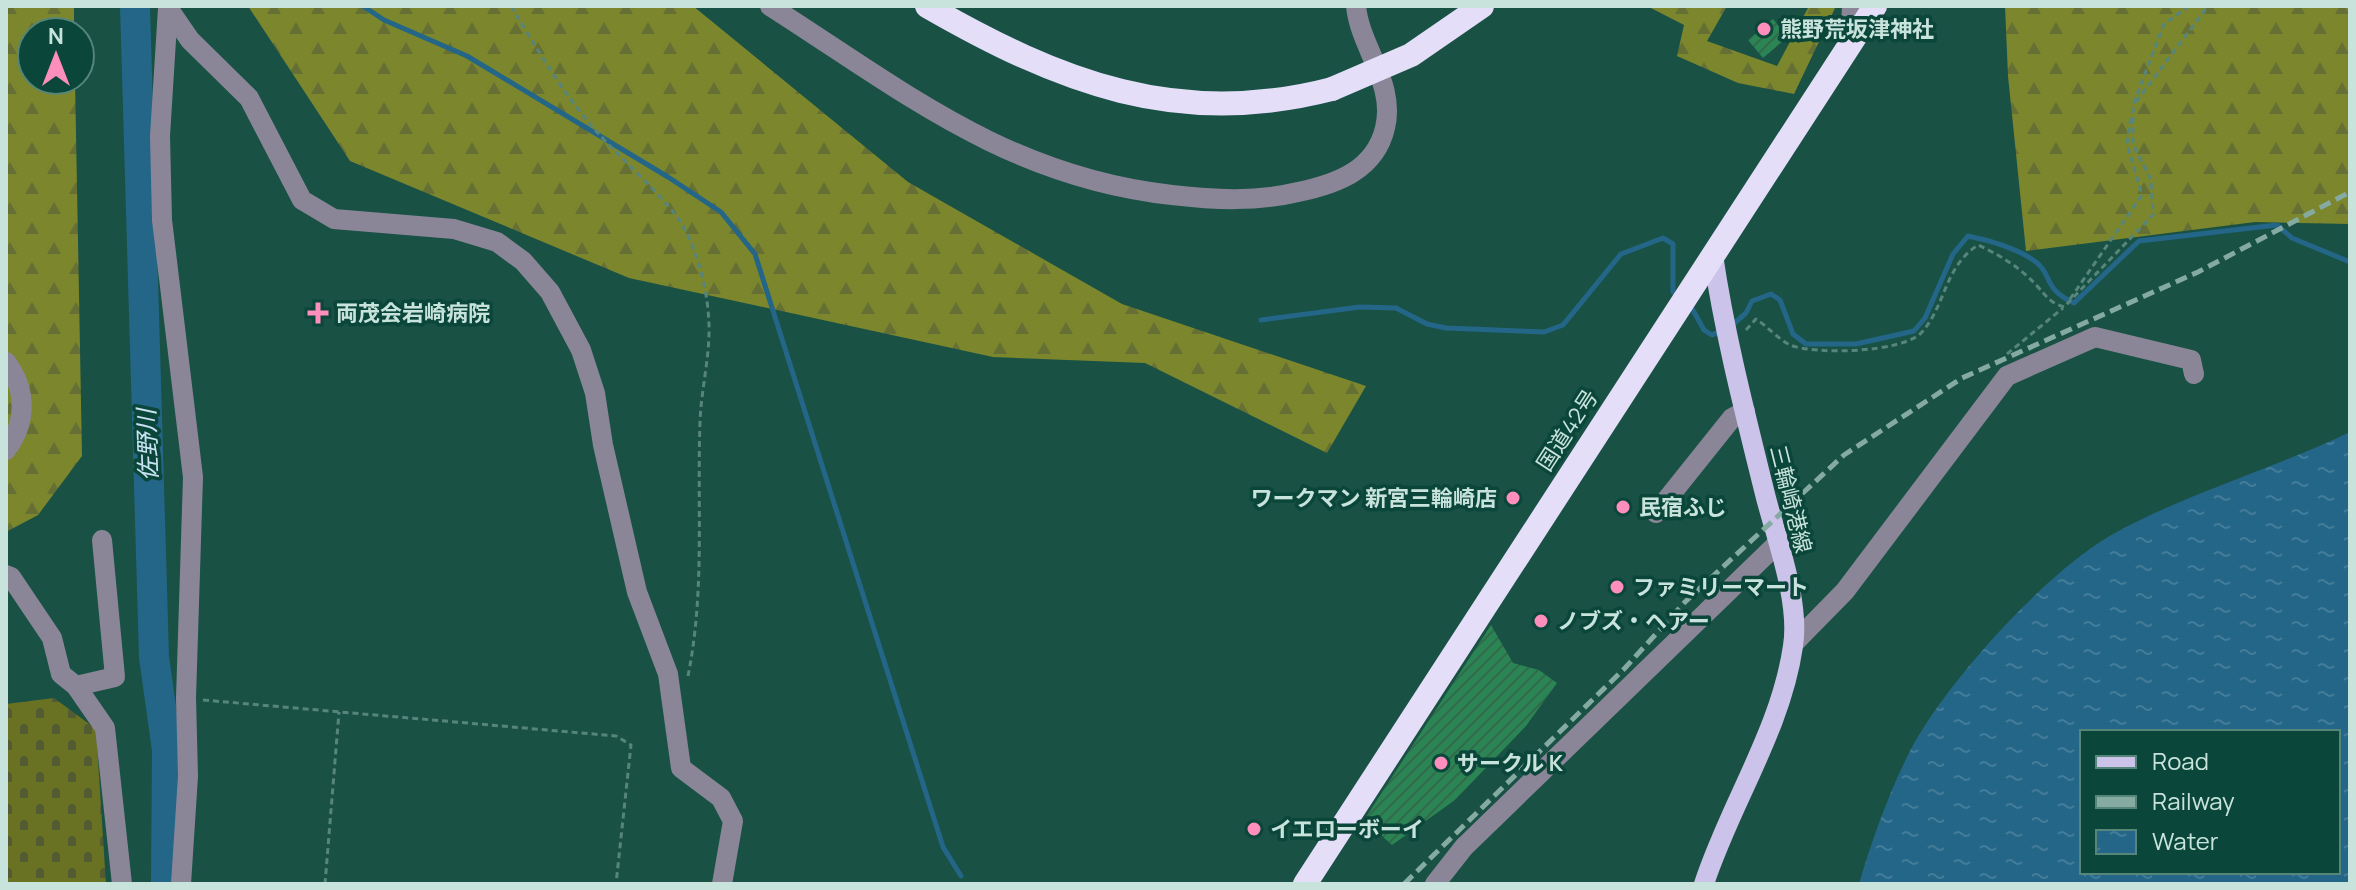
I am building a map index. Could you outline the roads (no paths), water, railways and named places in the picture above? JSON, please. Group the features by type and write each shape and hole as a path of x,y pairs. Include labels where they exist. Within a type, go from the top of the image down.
{"highway":[{"path":"927,6 1028,61 1109,89 1149,99 1224,105 1263,103 1332,89 1411,55 1482,6"},
{"name":"国道42号","path":"1305,884 1875,6"}],"main road":[{"name":"三輪崎港線","path":"1704,884 1718,839 1785,686 1794,643 1779,542 1734,368 1713,255"}],"street":[{"path":"770,6 924,109 992,144 1092,182 1219,200 1261,198 1316,188 1360,169 1381,143 1386,123 1387,94 1356,6"},
{"path":"1850,44 1852,6"},
{"path":"181,884 188,776 186,698 193,477 162,220 160,136 168,8 190,40 249,98 302,200 334,219 454,229 497,242 523,261 550,292 581,350 595,393 603,445 637,592 668,674 681,768 721,798 733,821 722,884"},
{"path":"1794,643 1845,591 2007,376 2095,337 2191,360 2194,374"},
{"path":"6,362 20,382 22,419 19,433 6,450"},
{"path":"1656,513 1732,418 1745,411"},
{"path":"76,686 115,677 102,540"},
{"path":"1435,884 1464,847 1779,542"},
{"path":"6,575 11,577 52,638 61,674 76,686 105,728 122,884"}],"water":[{"path":"2350,432 2350,884 1859,884 1892,789 1906,759 1943,699 1969,666 2028,602 2088,550 2143,518"}],"waterway":[{"name":"佐野川","path":"135,6 154,657 167,750 166,884"},
{"path":"363,6 384,20 467,56 668,177 721,212 755,254 943,847 961,876"},
{"path":"1730,327 1746,313 1752,301 1771,294 1780,300 1793,334 1806,344 1856,344 1914,331 1925,318 1953,254 1968,236 2029,257 2041,267 2052,287 2074,303 2139,241 2277,225 2292,238 2350,262"},
{"path":"1261,320 1360,307 1396,308 1427,324 1446,328 1544,332 1563,325 1621,254 1663,238 1673,244 1673,292 1677,295"},
{"path":"1689,303 1704,330 1712,335 1721,331"}],"railway":[{"path":"1404,884 1625,668 1685,602 1844,455 1962,378 2198,272 2350,192"}],"place":[{"name":"熊野荒坂津神社","path":"1764,29"},
{"name":"両茂会岩崎病院","path":"318,313"},
{"name":"ワークマン 新宮三輪崎店","path":"1513,498"},
{"name":"民宿ふじ","path":"1623,507"},
{"name":"ファミリーマート","path":"1617,587"},
{"name":"ノブズ・ヘアー","path":"1541,621"},
{"name":"サークル K","path":"1441,763"},
{"name":"イエローボーイ","path":"1254,829"}]}
